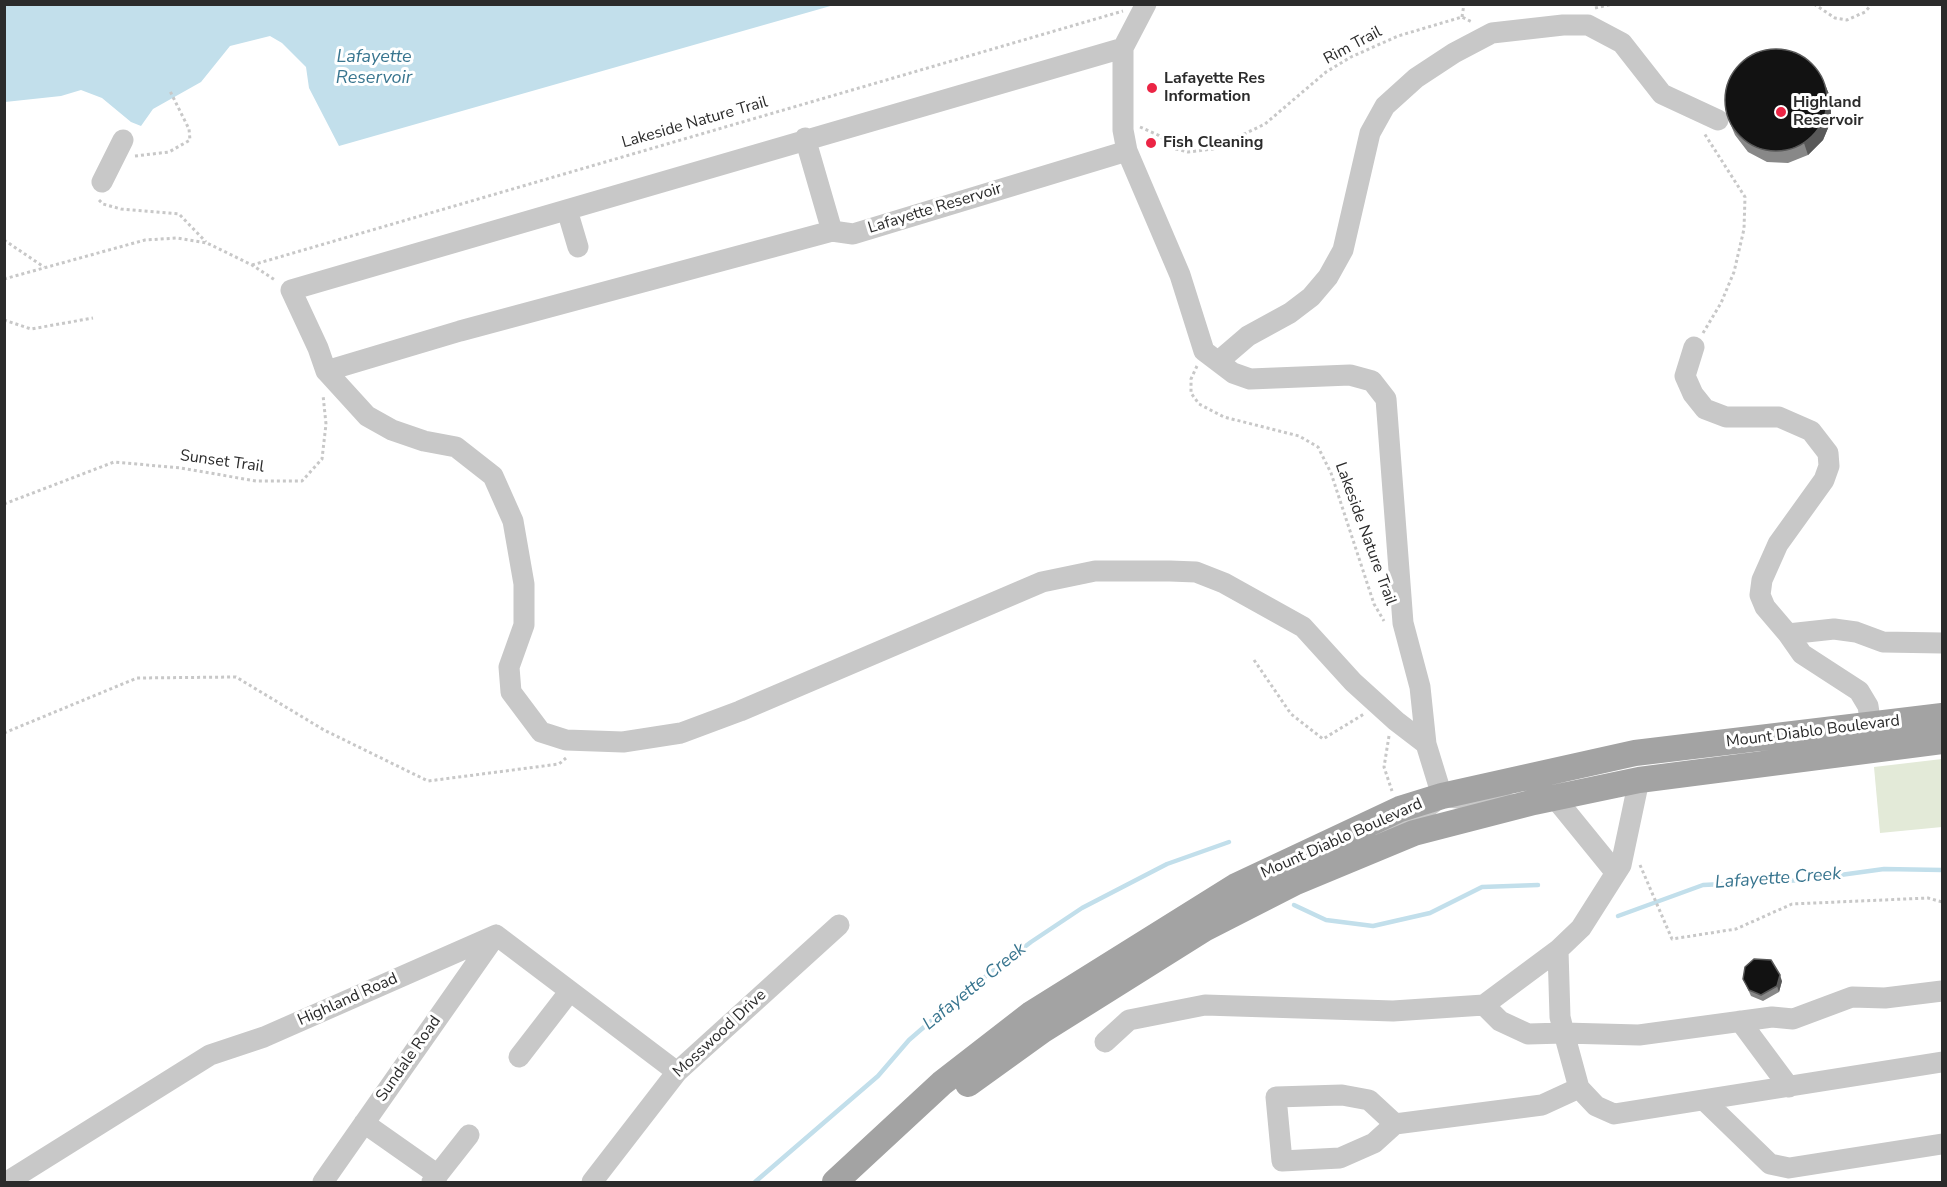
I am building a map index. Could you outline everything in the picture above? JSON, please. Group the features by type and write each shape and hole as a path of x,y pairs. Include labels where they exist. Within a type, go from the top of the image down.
{"main road":[{"name":"Mount Diablo Boulevard","path":"835,1182 942,1083 1031,1014 1236,886 1400,809 1442,796 1635,753 1942,716"},
{"name":"Mount Diablo Boulevard","path":"859,1182 957,1092 1043,1030 1204,929 1296,882 1367,852 1414,833 1519,806 1639,780 1942,741"}],"street":[{"path":"1140,6 1123,48 1133,136 1163,230 1212,356 1233,373 1250,379 1350,375 1372,381 1386,399 1403,623 1420,687 1426,744 1442,796"},
{"path":"1212,356 1290,313 1311,297 1328,277 1343,250 1370,133 1385,106 1416,78 1454,53 1492,33 1551,26 1588,25 1622,42 1662,94 1715,118"},
{"path":"1123,48 805,138 291,290 318,348 324,381 367,416 392,430 424,441 456,447 493,476 513,521 524,584 524,625 509,666 511,692 541,732 566,740 623,742 681,733 740,711 1042,582 1095,572 1196,572 1224,583 1303,627 1353,682 1396,721 1426,744"},
{"name":"Lafayette Reservoir","path":"324,381 471,328 832,231 853,234 1133,136"},
{"path":"805,138 832,231"},
{"path":"102,182 121,143"},
{"path":"567,210 578,247"},
{"path":"1694,347 1685,376 1693,394 1705,410 1726,417 1779,417 1811,431 1828,453 1829,466 1824,480 1778,544 1762,580 1760,595 1765,607 1802,654 1859,691 1868,706 1871,726"},
{"path":"1788,634 1834,629 1856,632 1883,642 1942,643"},
{"path":"1104,1042 1130,1020 1205,1005 1393,1011 1484,1005 1558,950 1581,928 1616,873 1629,837 1639,780"},
{"path":"1367,852 1442,796 1519,806"},
{"path":"1555,798 1616,873"},
{"name":"Mosswood Drive","path":"592,1182 677,1072 838,925"},
{"path":"496,935 677,1072"},
{"name":"Sundale Road","path":"323,1182 496,935"},
{"name":"Highland Road","path":"7,1182 210,1055 264,1037 496,935"},
{"path":"1558,950 1560,1017 1579,1088 1596,1106 1614,1114 1942,1062"},
{"path":"1484,1005 1500,1021 1528,1034 1639,1035 1772,1017 1793,1019 1852,997 1885,998 1942,991"},
{"path":"519,1057 570,992"},
{"path":"1740,1021 1789,1087"},
{"path":"1395,1124 1369,1100 1342,1095 1276,1097 1282,1161 1340,1158 1374,1143 1395,1124 1542,1105 1579,1088"},
{"path":"1705,1101 1770,1164 1789,1168 1942,1144"},
{"path":"364,1124 435,1179 469,1135"}],"path":[{"path":"1464,4 1462,17 1492,33"},
{"path":"1589,8 1613,4"},
{"path":"1814,4 1835,18 1847,20 1865,12 1872,4"},
{"name":"Lakeside Nature Trail","path":"252,265 1140,6"},
{"name":"Rim Trail","path":"1133,136 1158,135 1176,149 1188,152 1226,145 1265,124 1326,72 1351,57 1398,36 1462,17"},
{"path":"121,143 134,156 141,156 169,152 190,140 189,129 170,91"},
{"path":"1133,136 1140,117"},
{"path":"1694,347 1720,303 1734,272 1744,229 1745,197 1705,139 1703,129 1715,118"},
{"path":"102,182 96,186 94,193 103,204 146,213 180,214 207,243"},
{"path":"4,279 145,240 177,238 207,243 252,265 291,290"},
{"path":"4,240 44,267"},
{"path":"4,320 31,329 93,318"},
{"name":"Lakeside Nature Trail","path":"1212,356 1191,379 1191,393 1198,404 1224,417 1299,436 1318,447 1331,473 1374,604 1386,624"},
{"name":"Sunset Trail","path":"4,504 114,462 181,468 256,481 302,481 322,459 326,424 324,381"},
{"path":"1254,660 1291,714 1323,739 1378,705"},
{"path":"4,733 137,678 236,677 324,730 428,781 559,764 589,741"},
{"path":"1396,721 1388,738 1384,767 1386,778 1400,809"},
{"path":"1649,888 1672,939 1737,929 1792,904 1928,898 1942,902"}],"green space":[{"path":"1942,759 1942,827 1880,833 1874,767"}],"water":[{"name":"Lafayette Reservoir","path":"4,5 834,5 339,146 309,88 306,67 282,43 270,36 230,46 201,82 153,109 141,126 131,122 102,98 81,90 61,96 5,102"}],"building":[{"name":"Highland Reservoir","path":"1776,49 1795,53 1812,64 1823,81 1827,100 1823,119 1812,136 1795,147 1776,151 1757,147 1740,136 1729,119 1725,100 1729,81 1740,64 1757,53"},
{"path":"1754,959 1771,960 1780,975 1777,986 1761,995 1749,990 1743,979 1745,967"}],"waterway":[{"name":"Lafayette Creek","path":"755,1182 878,1076 909,1040 961,995 1031,942 1082,908 1167,864 1229,842"},
{"name":"Lafayette Creek","path":"1618,916 1703,885 1804,880 1884,869 1942,870"},
{"name":"Lafayette Creek","path":"1294,905 1326,920 1373,926 1430,913 1482,887 1538,885"}],"place":[{"name":"Lafayette Res Information","path":"1152,88"},
{"name":"Highland Reservoir","path":"1781,112"},
{"name":"Fish Cleaning","path":"1151,143"}]}
